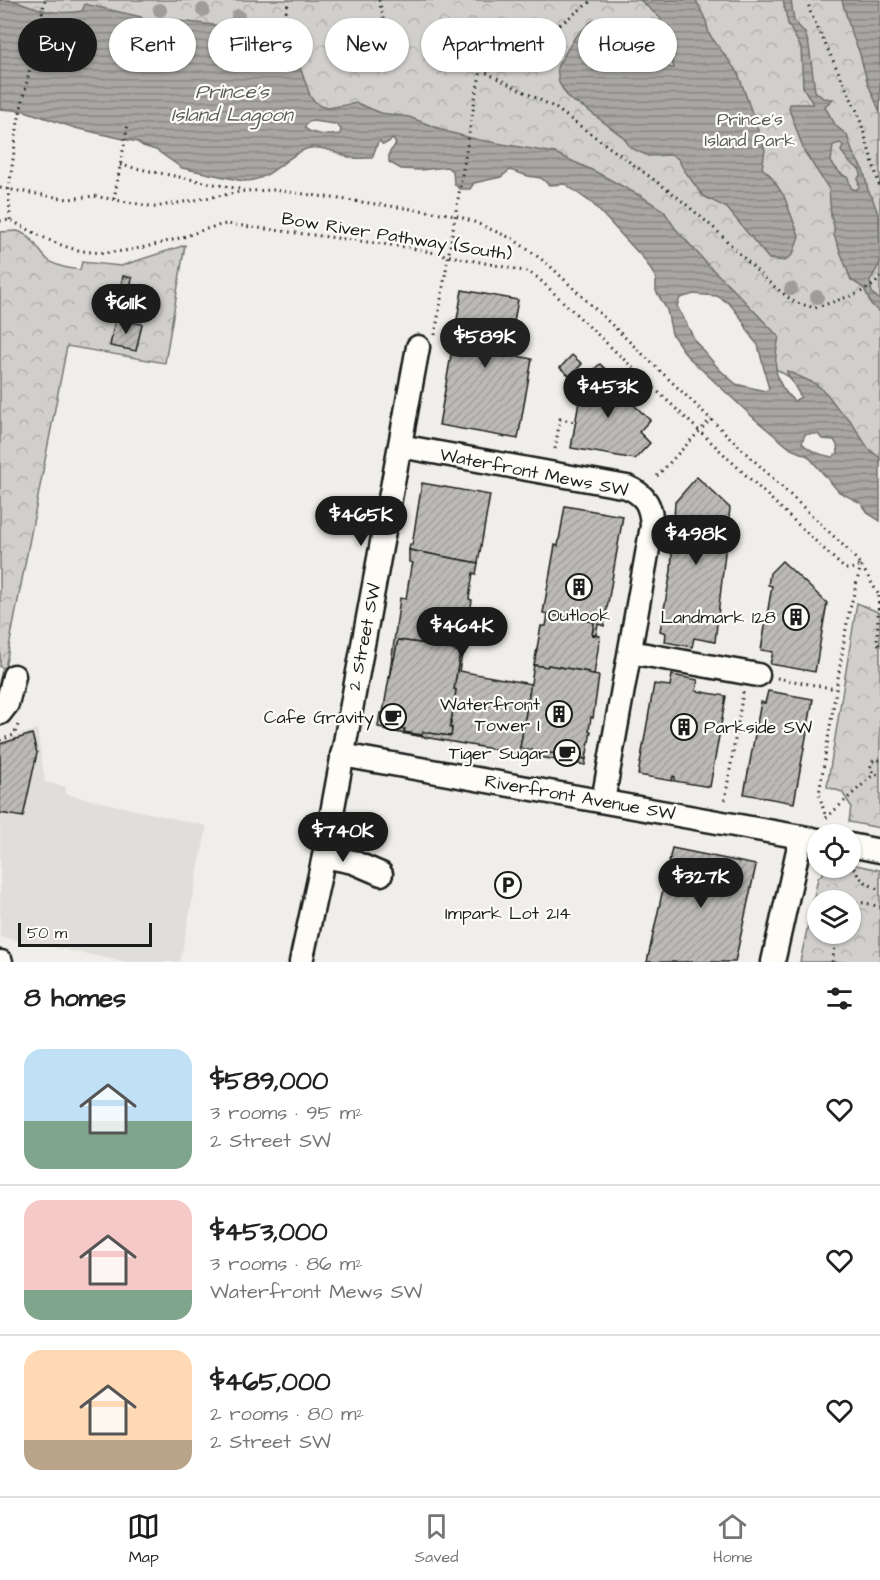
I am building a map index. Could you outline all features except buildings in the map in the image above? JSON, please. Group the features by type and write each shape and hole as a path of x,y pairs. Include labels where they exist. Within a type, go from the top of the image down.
{"street":[{"name":"2 Street SW","path":"301,962 324,856 400,446 426,346"},
{"name":"Waterfront Mews SW","path":"400,446 627,487 642,495 650,510 652,526 603,801"},
{"path":"630,652 752,674"},
{"path":"0,713 7,704 14,676"},
{"name":"Riverfront Avenue SW","path":"342,755 807,838"},
{"path":"773,962 807,845"},
{"path":"861,855 880,851"},
{"path":"324,856 353,862 381,874"}],"path":[{"path":"0,221 10,220 9,189 18,122 45,0"},
{"path":"286,12 289,0"},
{"path":"379,0 383,18"},
{"path":"566,20 591,0"},
{"path":"807,0 858,113 880,187"},
{"path":"426,346 449,256 481,72"},
{"path":"485,72 554,107 675,195 715,229 766,280 794,302 815,308 860,293 880,278"},
{"path":"114,199 128,124"},
{"path":"120,165 246,191"},
{"name":"Bow River Pathway (South)","path":"0,188 68,199 94,196 155,207 246,191 275,190 455,216 513,239 548,264 847,549 861,565 880,597"},
{"name":"Bow River Pathway (South)","path":"10,220 64,246 102,253 133,250 227,224 406,247 523,270 534,275 845,569 861,565"},
{"path":"555,449 560,419 576,422"},
{"path":"657,476 711,419"},
{"path":"861,565 848,617 819,794 826,818 874,774"},
{"path":"880,597 877,641 880,647"},
{"path":"724,800 752,674 836,689"},
{"path":"880,760 873,761 871,765 874,774 880,775"},
{"path":"861,878 880,890"},
{"path":"861,903 880,907"},
{"path":"832,962 836,944"}],"shaded area":[{"path":"37,729 45,782 66,787 65,794 207,826 180,962 126,962 0,937 0,741"}],"green space":[{"name":"Prince's Island Park","path":"0,0 848,0 880,86 880,464 823,398 768,364 752,321 594,177 336,119 194,72 196,72 196,18 109,18 109,44 97,40 97,18 30,18 0,8"},
{"path":"17,231 31,239 48,260 63,267 80,270 82,262 121,266 185,245 165,363 67,346 5,668 0,667 0,232"},
{"path":"857,603 880,613 880,828 849,822 851,806 842,792 827,787"},
{"path":"861,866 880,870 880,962 800,962 807,929 807,944 861,944 861,890 815,890 818,878 861,878"}],"water":[{"name":"Prince's Island Lagoon","path":"0,0 57,12 82,11 85,4 141,17 109,18 109,72 196,72 196,23 208,24 208,72 302,72 311,98 320,106 328,108 357,103 381,113 409,117 448,132 479,140 555,153 596,172 664,211 675,228 709,266 779,337 776,372 782,387 794,401 801,397 787,371 816,384 850,420 868,448 880,458 880,521 869,514 861,503 839,492 808,456 791,449 757,421 687,356 672,334 667,310 656,291 656,278 644,259 593,204 565,184 549,185 541,178 510,170 501,177 474,183 470,189 459,189 454,183 453,172 447,167 420,170 401,169 389,162 389,153 396,144 393,139 385,144 378,142 372,158 351,158 322,148 306,149 261,178 243,181 182,168 156,150 137,142 75,128 25,111 0,109","holes":["313,121 335,124 341,129 340,134 322,134 305,128","694,294 717,296 729,303 741,318 758,345 769,389 765,391 736,384 719,369 696,342 677,306 680,298","805,434 818,434 822,439 834,440 838,453 832,457 820,454 802,443"]},
{"path":"640,0 696,0 706,21 709,34 738,73 765,150 762,168 770,175 784,196 799,236 793,254 785,261 769,259 727,208 703,196 678,159 672,155 648,156 631,148 623,137 585,108 569,99 559,83 558,72 566,72 566,52 578,34 578,72 677,72 677,18 660,18"},
{"path":"783,0 791,0 794,21 805,33 815,91 823,98 833,99 825,106 826,109 836,126 847,135 852,151 864,172 868,190 879,217 880,263 870,281 872,293 880,300 880,313 871,304 864,288 851,280 834,235 829,189 804,151 789,109 790,104 813,104 803,87 801,48 788,24","holes":["840,143 843,145 841,151 861,173 858,179 859,187 856,190 851,188 848,178 840,173 831,162 833,145"]},
{"path":"842,0 880,0 880,112 868,84"}],"place":[{"name":"Outlook","path":"579,587"},
{"name":"Landmark 128","path":"796,617"},
{"name":"Waterfront Tower I","path":"559,714"},
{"name":"Cafe Gravity","path":"393,717"},
{"name":"Parkside SW","path":"684,727"},
{"name":"Tiger Sugar","path":"567,753"},
{"name":"Impark Lot 214","path":"508,885"}]}
